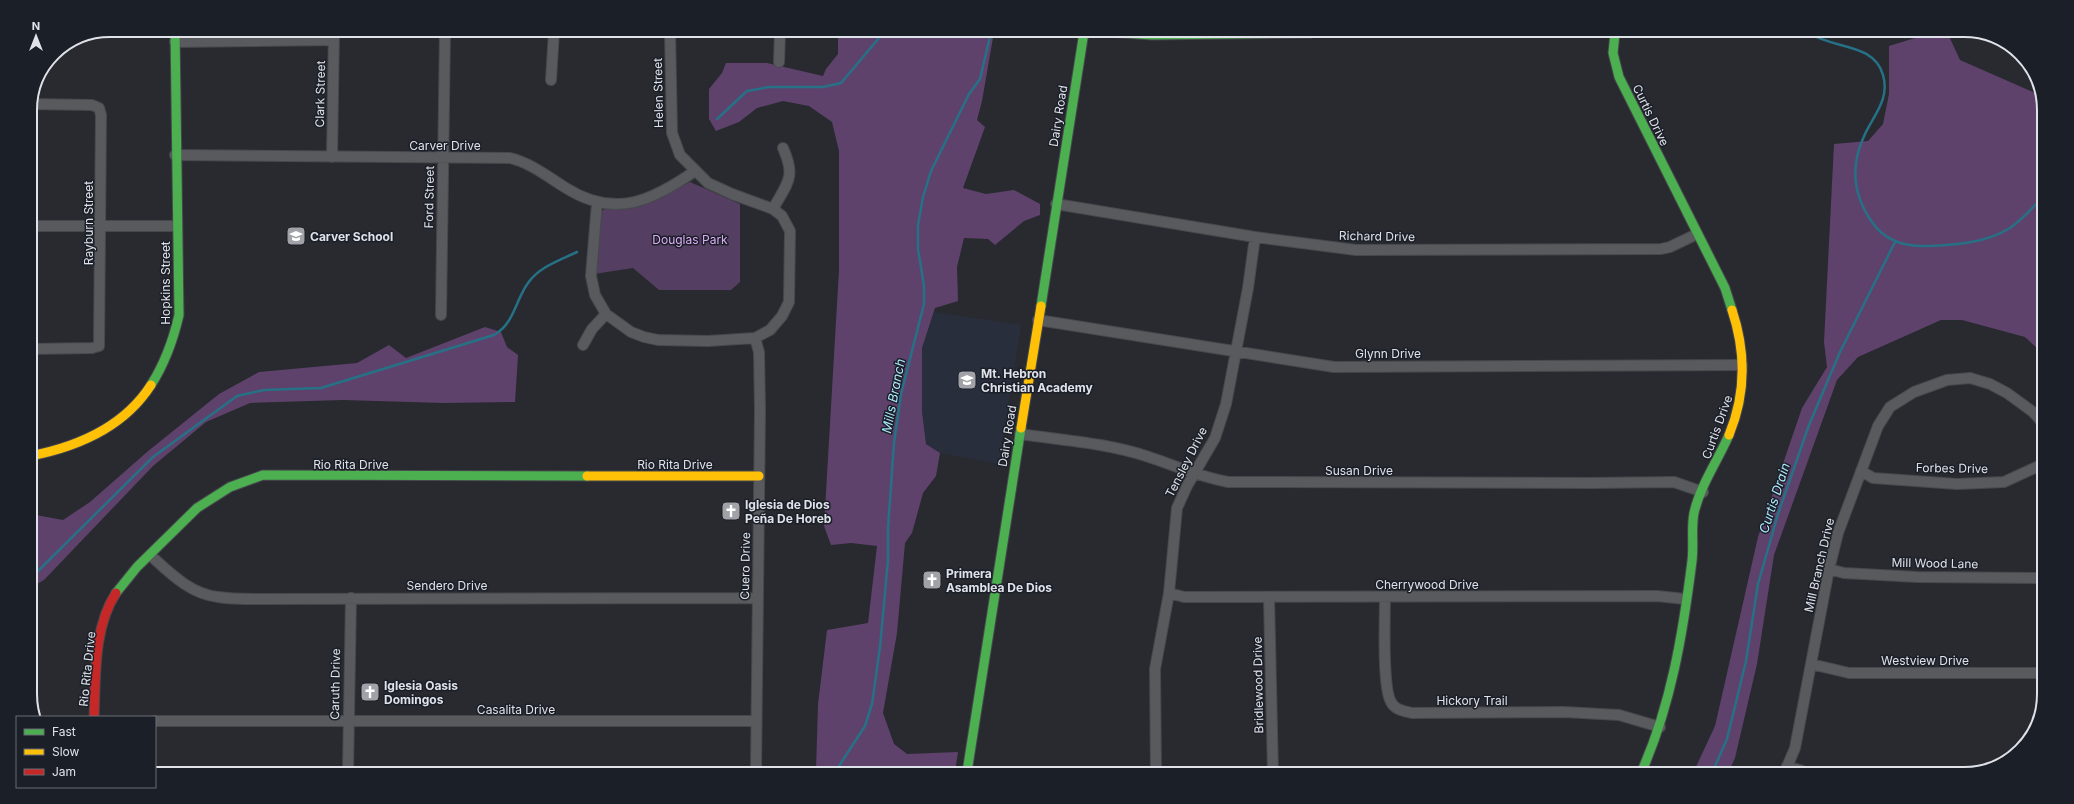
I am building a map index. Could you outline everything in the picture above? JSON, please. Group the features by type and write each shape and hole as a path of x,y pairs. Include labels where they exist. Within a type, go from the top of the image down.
{"street":[{"name":"Hopkins Street","path":"37,456 45,455 72,447 102,432 130,410 158,377 171,351 177,329 179,308 175,155 175,37"},
{"path":"175,42 289,37"},
{"name":"Clark Street","path":"332,157 334,37"},
{"name":"Ford Street","path":"441,315 445,37"},
{"path":"552,80 554,37"},
{"name":"Helen Street","path":"670,37 672,133 680,156 708,182 732,194 773,209"},
{"path":"779,62 780,37"},
{"name":"Dairy Road","path":"968,767 1083,37"},
{"name":"Curtis Drive","path":"1615,37 1613,53 1619,77 1725,288 1735,315 1742,366 1742,389 1736,416 1725,446 1696,506 1693,522 1692,558 1678,649 1660,727 1643,767"},
{"name":"Rayburn Street","path":"37,349 92,348 99,346 101,339 101,115 99,108 92,105 38,104"},
{"path":"597,203 593,235 591,276 595,295 606,314 631,332 658,340 708,341 755,338 770,330 782,316 789,302 790,231 782,216 773,209 790,179 790,163 783,148"},
{"name":"Carver Drive","path":"175,155 510,158 524,162 579,196 597,203 620,204 644,200 668,190 695,171"},
{"name":"Richard Drive","path":"1056,204 1255,237 1356,250 1653,249 1670,247 1697,234"},
{"path":"37,226 177,226"},
{"name":"Tensley Drive","path":"1156,767 1155,669 1169,593 1177,508 1215,438 1226,404 1255,237"},
{"path":"583,345 592,329 606,314"},
{"name":"Glynn Drive","path":"1038,320 1334,367 1742,366"},
{"name":"Cuero Drive","path":"755,338 759,352 760,403 756,767"},
{"name":"Mill Branch Drive","path":"1787,767 1795,748 1829,569 1838,533 1878,426 1890,407 1914,392 1947,380 1970,378 1990,384 2007,393 2037,416"},
{"name":"Susan Drive","path":"1020,434 1123,450 1146,456 1195,474 1228,482 1265,484 1648,481 1674,482 1703,492"},
{"name":"Forbes Drive","path":"1861,471 1873,478 1957,484 2004,482 2037,467"},
{"name":"Rio Rita Drive","path":"94,716 96,672 101,634 109,606 120,586 199,506 246,479 264,475 759,476"},
{"name":"Sendero Drive","path":"150,555 175,578 197,592 217,597 256,599 757,598"},
{"name":"Mill Wood Lane","path":"1829,569 1844,573 1917,577 2037,578"},
{"name":"Cherrywood Drive","path":"1169,593 1184,597 1657,596 1685,599"},
{"name":"Bridlewood Drive","path":"1269,597 1273,767"},
{"name":"Hickory Trail","path":"1385,597 1386,689 1392,704 1400,710 1412,713 1564,712 1619,715 1660,727"},
{"name":"Caruth Drive","path":"348,767 350,598"},
{"name":"Westview Drive","path":"1811,664 1849,673 2037,673"},
{"name":"Casalita Drive","path":"156,721 756,721"}],"shaded area":[{"path":"838,37 993,37 982,101 977,120 985,127 963,188 986,194 1014,190 1040,204 1040,215 1024,221 995,245 988,239 964,238 957,267 958,301 935,308 922,348 922,412 926,444 940,453 936,476 923,493 912,533 905,543 897,633 883,713 894,744 907,754 958,752 956,767 816,767 818,704 827,630 868,623 877,546 851,543 831,545 824,526 839,270 839,151 832,122 809,106 783,101 757,108 739,122 716,131 709,119 709,89 722,73 726,63 767,63 823,76 826,69 838,54"},
{"path":"1918,37 1949,37 1960,60 2035,93 2037,105 2037,348 2025,337 1962,320 1941,320 1858,357 1837,380 1774,555 1757,664 1735,758 1731,767 1696,767 1715,726 1758,537 1802,408 1827,367 1824,342 1834,144 1868,141 1883,124 1889,94 1889,46"},
{"name":"Mt. Hebron Christian Academy","path":"934,312 1021,325 999,464 940,453 926,444 922,412 922,348"},
{"path":"485,327 501,332 507,347 518,355 515,402 444,403 342,400 250,403 206,422 153,466 44,580 37,584 37,515 63,520 90,502 147,452 219,394 259,372 357,363 389,345 406,358"}],"green space":[{"name":"Douglas Park","path":"690,182 740,204 740,282 731,290 659,290 633,268 594,274 597,236 602,211 606,208 658,199"}],"waterway":[{"path":"717,119 747,91 769,87 823,87 841,83 880,37"},
{"name":"Mills Branch","path":"839,767 865,726 872,704 880,647 888,560 888,528 894,443 901,394 924,304 924,286 918,249 918,225 923,197 931,171 969,94 980,79 990,37"},
{"name":"Mills Branch","path":"1816,37 1852,48 1871,57 1878,65 1883,75 1885,84 1883,99 1860,146 1856,168 1857,190 1861,201 1872,222 1883,234 1897,242 1920,246 1949,245 1981,240 2010,228 2037,203"},
{"name":"Curtis Drain","path":"1715,767 1727,739 1746,661 1758,584 1778,514 1809,425 1840,352 1895,242"},
{"path":"37,572 153,457 237,396 264,390 321,388 494,335 506,325 524,290 533,277 550,264 577,252"}],"traffic: fast":[{"path":"151,385 168,352 179,315 175,37"},
{"path":"1041,306 1083,37"},
{"path":"1615,37 1613,53 1619,77 1725,288 1732,310"},
{"path":"968,767 1021,428"},
{"path":"1643,767 1668,695 1680,642 1692,561 1694,513 1700,493 1729,435"},
{"path":"116,593 137,567 197,508 230,487 263,475 587,476"}],"traffic: slow":[{"path":"1021,428 1041,306"},
{"path":"1729,435 1739,404 1742,373 1740,341 1732,310"},
{"path":"37,454 82,441 113,424 140,400 151,385"},
{"path":"587,476 759,476"}],"traffic: jam":[{"path":"94,716 99,637 103,622 116,593"}],"place":[{"name":"Carver School","path":"296,236"},
{"name":"Mt. Hebron Christian Academy","path":"967,380"},
{"name":"Iglesia de Dios Peña De Horeb","path":"731,511"},
{"name":"Primera Asamblea De Dios","path":"932,580"},
{"name":"Iglesia Oasis Domingos","path":"370,692"}]}
